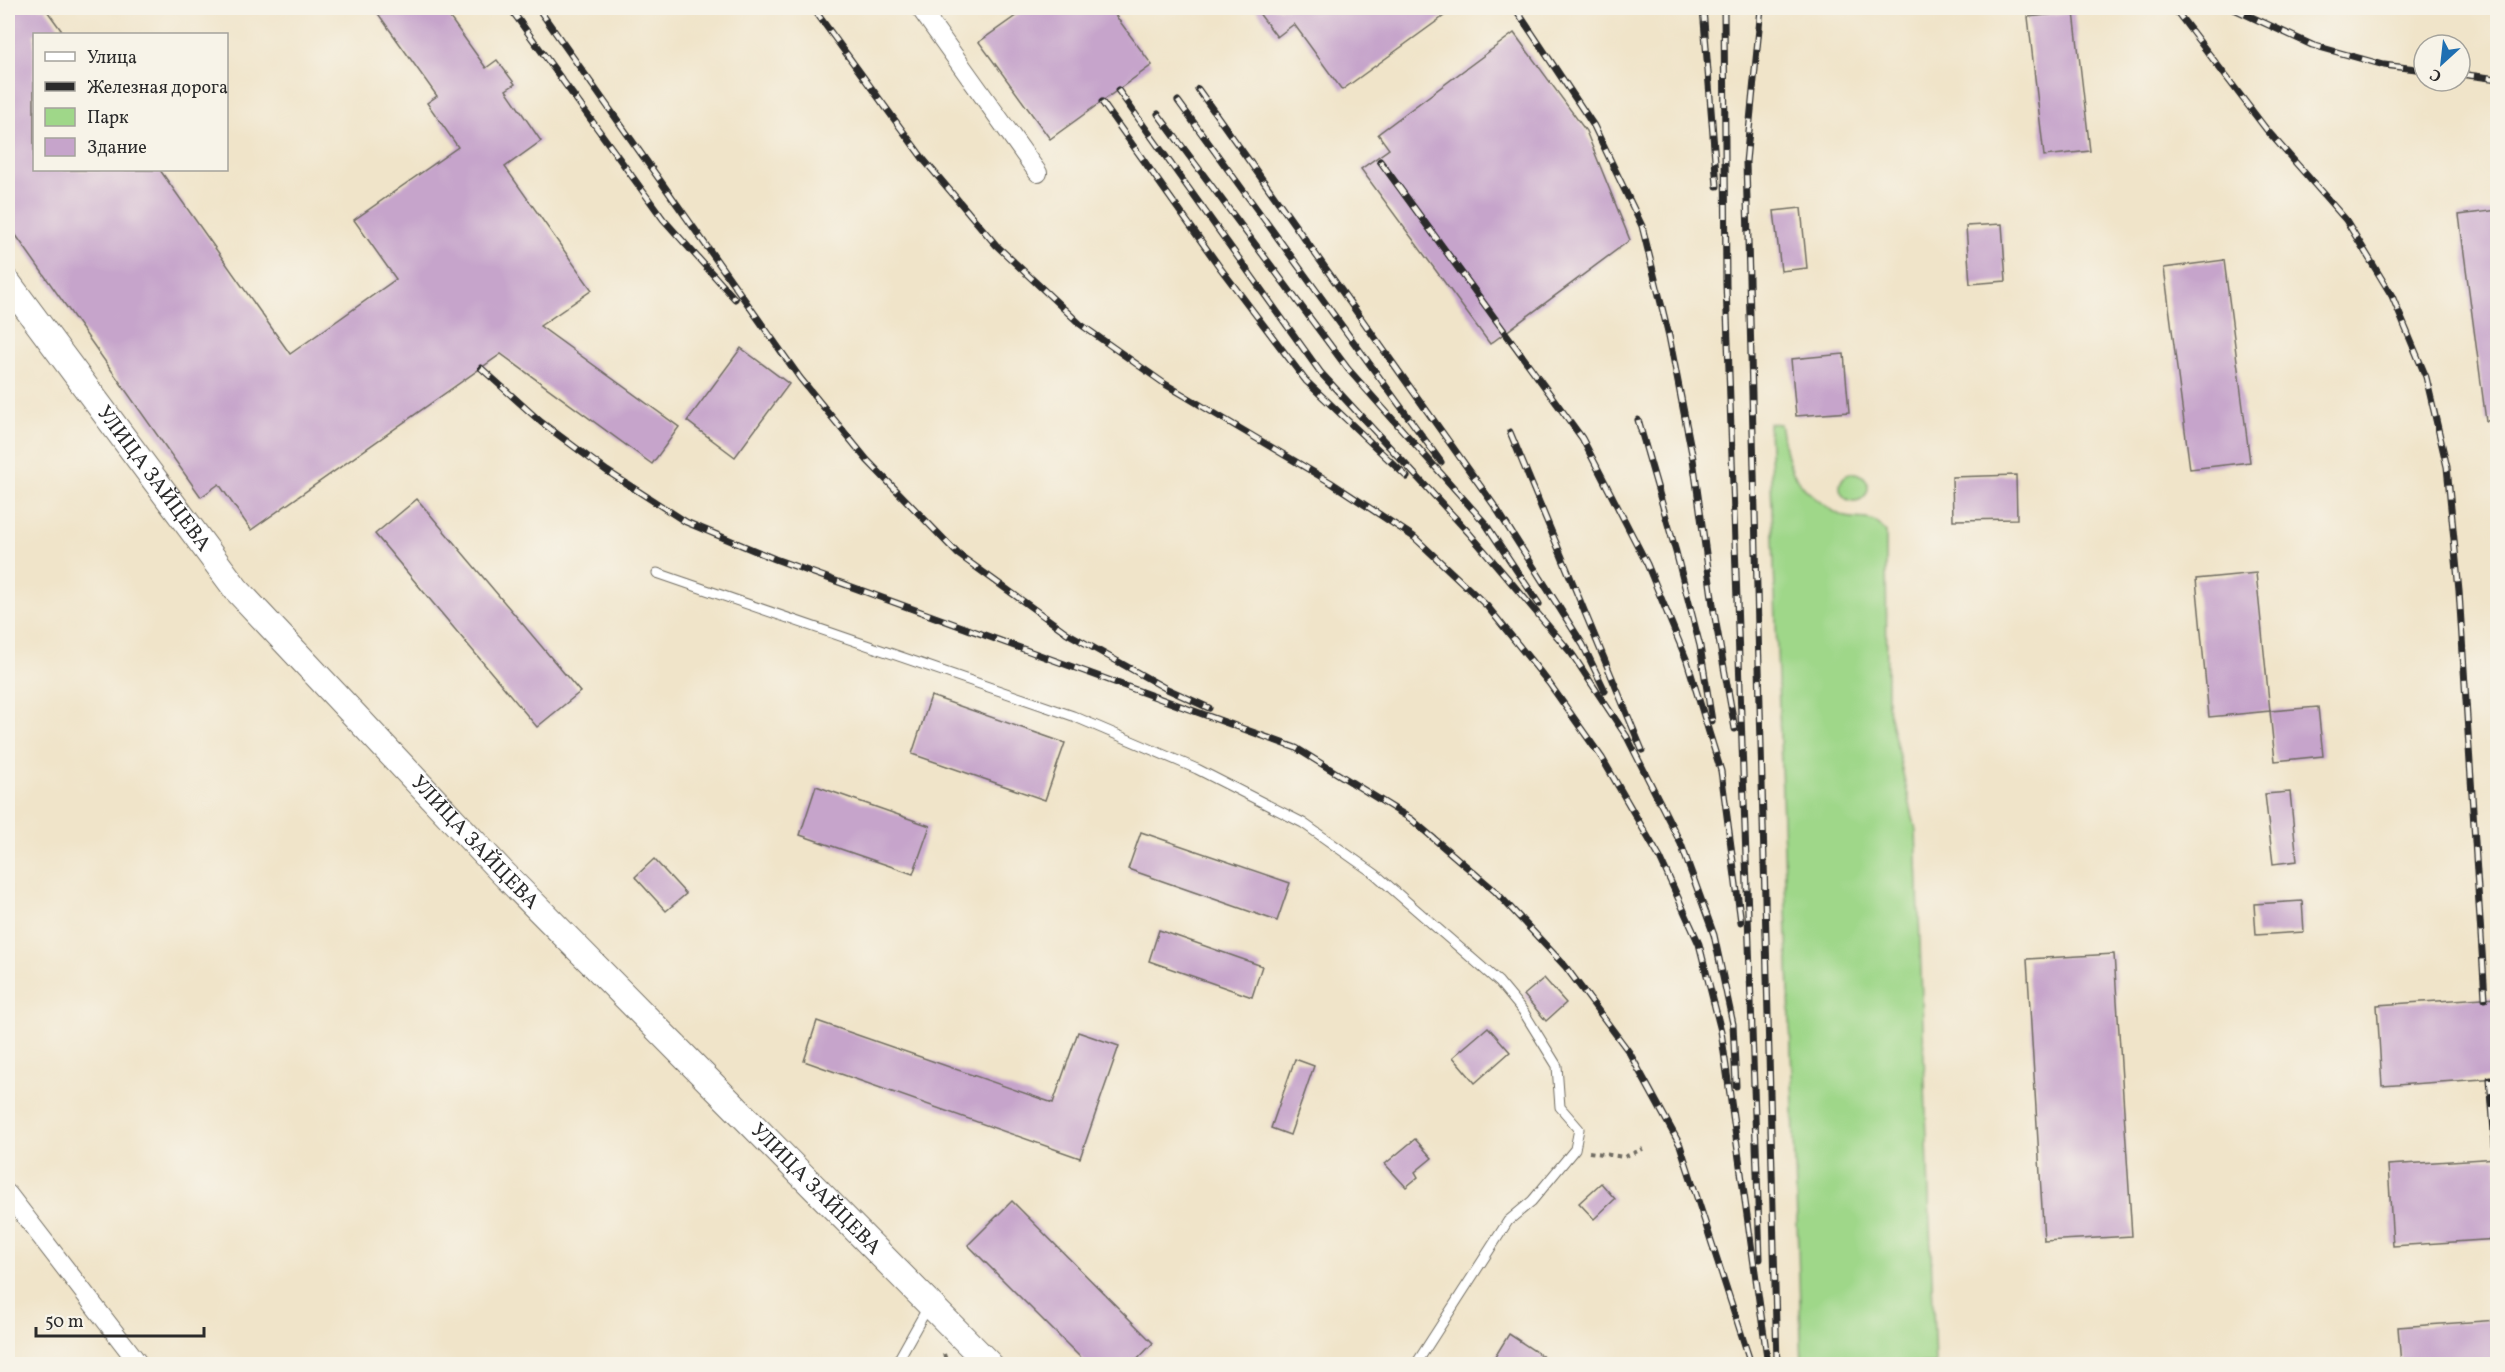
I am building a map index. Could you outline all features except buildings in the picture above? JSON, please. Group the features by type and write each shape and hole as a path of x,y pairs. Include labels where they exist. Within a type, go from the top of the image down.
{"street":[{"path":"920,8 1038,173"},
{"name":"УЛИЦА ЗАЙЦЕВА","path":"8,283 236,589 501,871 989,1365"},
{"path":"8,1194 139,1365"}],"lane":[{"path":"657,573 1073,716 1197,769 1303,823 1375,874 1505,989 1523,1011 1557,1066 1560,1107 1579,1129 1575,1149 1532,1201 1508,1221 1416,1365"},
{"path":"896,1365 929,1305"}],"path":[{"path":"1575,1149 1624,1157 1643,1149"}],"green space":[{"path":"1769,423 1780,424 1788,461 1797,480 1804,488 1838,514 1868,519 1877,523 1886,533 1887,704 1916,830 1935,1364 1802,1364"},
{"path":"1854,473 1864,477 1868,487 1864,497 1854,501 1844,497 1840,487 1844,477"}],"railway":[{"path":"510,8 663,219 735,299"},
{"path":"538,8 800,378 867,460 958,554 1067,633 1165,688 1209,708"},
{"path":"813,8 924,160 996,245 1080,324 1165,384 1330,482 1414,537 1487,606 1549,683 1602,758 1660,858 1699,944 1721,1031 1768,1364"},
{"path":"1515,8 1594,126 1642,226 1669,336 1693,459 1714,612 1735,729"},
{"path":"1703,8 1717,186"},
{"path":"1724,8 1726,285 1760,1259"},
{"path":"1761,8 1746,162 1777,1364"},
{"path":"2174,8 2266,129 2346,220 2392,296 2426,377 2447,467 2459,591 2485,998"},
{"path":"2232,8 2312,45 2384,65 2412,68"},
{"path":"2472,76 2498,79"},
{"path":"1198,89 1496,508 1583,645 1605,691"},
{"path":"1118,90 1321,373 1469,533 1572,654 1627,737 1681,844 1714,935 1733,1024 1736,1086"},
{"path":"1178,101 1441,462"},
{"path":"1102,102 1221,269 1306,381 1407,477"},
{"path":"1158,114 1348,369 1485,523 1539,604"},
{"path":"1380,161 1582,438 1647,564 1687,661 1721,771 1741,922"},
{"path":"481,368 541,422 607,471 686,522 775,559 1296,748 1411,819 1495,891 1565,966 1629,1052 1680,1145 1751,1364"},
{"path":"1638,420 1700,646 1712,721"},
{"path":"1510,432 1642,750"},
{"path":"2490,1079 2496,1158"}]}
